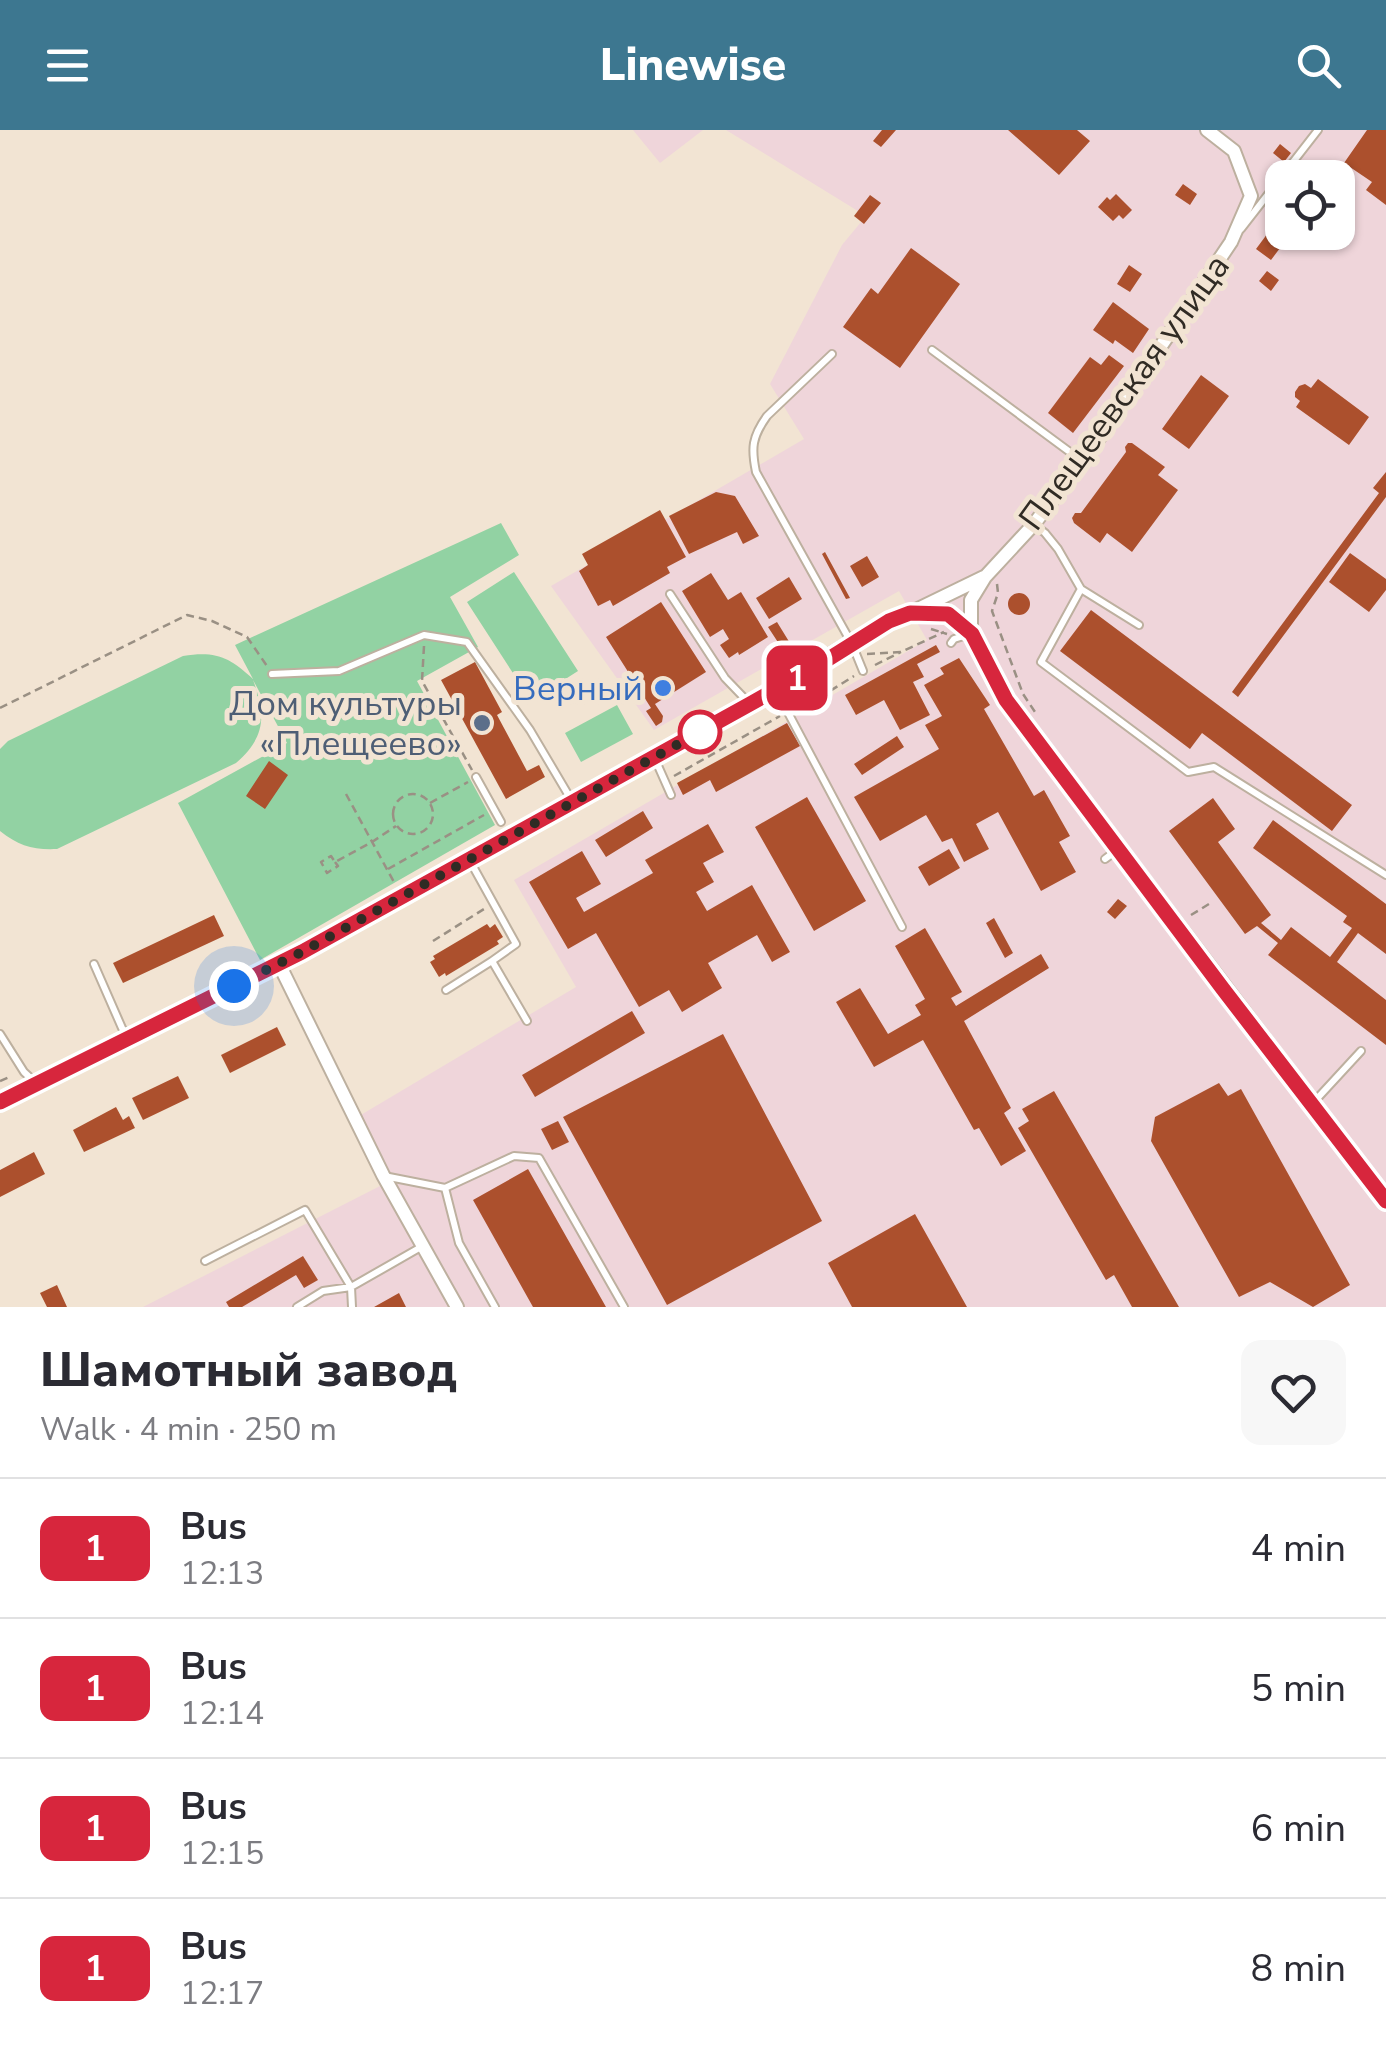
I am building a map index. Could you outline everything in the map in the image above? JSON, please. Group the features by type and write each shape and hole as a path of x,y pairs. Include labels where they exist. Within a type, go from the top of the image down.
{"street":[{"name":"Плещеевская улица","path":"972,634 972,600 986,577 1034,524 1082,461 1231,242 1251,196 1234,151 1208,130"},
{"path":"913,620 986,577"},
{"path":"0,1102 278,964 854,650 889,621 948,614 972,634 1006,700 1111,854 1386,1202"},
{"path":"278,964 382,1176 456,1307"}],"lane":[{"path":"1231,242 1318,130"},
{"path":"932,350 1082,461"},
{"path":"832,354 767,416 751,450 756,472 863,671"},
{"path":"1034,524 1058,549 1081,589 1139,625"},
{"path":"1081,589 1041,662 1188,772 1214,767 1386,876"},
{"path":"670,594 725,678 750,704"},
{"path":"272,674 339,671 424,634 467,642 530,730 572,803"},
{"path":"952,641 972,634"},
{"path":"776,690 902,927"},
{"path":"654,758 671,795"},
{"path":"476,777 502,822"},
{"path":"446,990 516,944 469,860"},
{"path":"492,962 527,1021"},
{"path":"94,964 129,1037"},
{"path":"0,1034 24,1072 38,1085"},
{"path":"1312,1104 1361,1051"},
{"path":"382,1176 445,1188 514,1156 539,1158 624,1307"},
{"path":"445,1188 459,1243 495,1307"},
{"path":"205,1260 305,1210 351,1286 352,1307"},
{"path":"296,1307 323,1291 351,1286 422,1246"}],"path":[{"path":"0,708 187,615 212,621 247,638 272,674"},
{"path":"913,620 944,632 952,641"},
{"path":"664,782 788,711 809,704 863,671 944,632"},
{"path":"424,634 422,681 476,777 430,803"},
{"path":"854,650 901,652"},
{"path":"346,794 395,882"},
{"path":"420,795 430,803 432,820 425,830 412,834 397,825 394,810 401,798 420,795"},
{"path":"388,870 494,810"},
{"path":"334,862 397,825"},
{"path":"432,941 494,903"},
{"path":"1185,919 1208,904"},
{"path":"0,1082 24,1072"}],"shaded area":[{"path":"633,130 703,130 660,163"},
{"path":"726,130 1386,130 1386,1307 143,1307 384,1184 349,1122 576,987 514,880 927,640 899,591 654,730 551,586 804,439 770,384 842,245 866,216"}],"green space":[{"path":"501,523 519,555 450,597 478,647 417,681 495,825 260,960 178,803 287,743 253,680 261,725 253,744 236,763 57,849 27,846 0,831 0,749 8,741 183,656 221,657 253,679 235,645"},
{"path":"514,572 578,671 531,701 467,602"},
{"path":"617,705 633,734 581,762 565,733"}],"building":[{"path":"882,130 896,130 881,147 873,141"},
{"path":"1008,130 1077,130 1090,141 1059,175"},
{"path":"1367,130 1386,130 1386,205 1366,190 1372,182 1355,170 1355,160 1346,160"},
{"path":"1280,144 1291,153 1282,160 1273,153"},
{"path":"1183,184 1197,194 1190,205 1175,195"},
{"path":"1116,194 1132,210 1123,219 1119,215 1113,221 1098,207"},
{"path":"870,195 881,203 864,224 854,216"},
{"path":"1265,237 1265,250 1278,250 1271,260 1256,249"},
{"path":"911,248 960,284 900,368 843,327 871,288 878,294"},
{"path":"1129,265 1142,274 1130,292 1117,284"},
{"path":"1267,271 1279,280 1271,291 1259,281"},
{"path":"1113,302 1149,329 1133,353 1093,330"},
{"path":"1109,355 1124,366 1073,433 1048,413 1090,357 1101,365"},
{"path":"1201,375 1229,396 1189,449 1162,429"},
{"path":"1318,379 1369,417 1349,445 1296,407 1300,401 1295,392 1299,386 1311,388"},
{"path":"1128,443 1165,467 1158,475 1178,490 1132,552 1107,533 1100,543 1072,518 1081,513 1126,452"},
{"path":"1386,472 1386,497 1238,697 1232,692 1379,493 1373,488"},
{"path":"716,492 735,496 759,536 743,544 737,532 689,554 669,516"},
{"path":"660,510 686,557 667,567 670,573 613,606 610,600 598,606 579,571 588,565 582,554"},
{"path":"825,552 850,598 846,599 822,554"},
{"path":"1350,553 1386,579 1386,590 1369,612 1329,582"},
{"path":"867,556 879,577 862,587 850,566"},
{"path":"711,573 728,600 741,592 768,637 729,658 720,645 729,639 723,629 710,637 682,591"},
{"path":"789,577 802,599 769,619 756,598"},
{"path":"1019,593 1027,596 1027,612 1019,615 1011,612 1008,604 1011,596"},
{"path":"661,602 706,672 655,704 663,716 656,726 646,711 651,708 606,637"},
{"path":"1091,610 1352,805 1332,831 1202,733 1190,749 1060,651"},
{"path":"777,622 793,648 785,653 768,627"},
{"path":"936,645 940,652 917,664 924,677 913,682 930,715 900,730 884,700 856,715 845,695"},
{"path":"959,658 990,705 984,709 1034,796 1044,790 1070,836 1059,842 1076,872 1041,891 998,812 976,824 989,849 964,862 952,838 942,842 926,815 880,841 854,797 939,749 925,725 942,716 924,685 944,674 940,668"},
{"name":"Дом культуры «Плещеево»","path":"475,662 527,771 539,765 545,777 506,799 441,680"},
{"path":"787,723 800,746 716,792 710,780 683,795 677,783"},
{"path":"897,736 904,747 862,775 854,764"},
{"path":"269,761 288,775 265,809 246,796"},
{"path":"807,797 866,901 814,931 755,827"},
{"path":"1213,798 1235,829 1218,842 1271,915 1261,923 1281,940 1291,927 1330,957 1352,928 1343,922 1347,916 1253,848 1273,820 1386,904 1386,954 1358,933 1337,962 1386,1000 1386,1045 1268,955 1278,943 1257,926 1245,934 1169,831"},
{"path":"643,811 653,828 606,857 595,840"},
{"path":"708,824 724,852 703,863 714,882 696,892 707,911 752,885 790,952 772,962 757,935 708,963 722,988 682,1012 669,990 639,1007 596,933 568,949 529,882 582,851 601,884 576,898 584,912 653,873 645,860"},
{"path":"949,849 960,868 929,886 918,867"},
{"path":"1118,899 1127,906 1115,919 1107,912"},
{"path":"214,915 224,936 123,983 113,963"},
{"path":"994,918 1013,953 1005,958 986,923"},
{"path":"487,924 490,928 495,924 503,937 497,941 499,944 439,977 430,962 435,959 433,956"},
{"path":"925,928 962,992 951,998 956,1006 1041,954 1049,968 964,1021 1011,1108 1004,1113 1026,1151 1001,1166 979,1128 974,1130 923,1040 874,1067 836,1002 860,988 888,1034 921,1015 915,1005 925,999 895,946"},
{"path":"632,1011 645,1033 535,1097 522,1075"},
{"path":"277,1027 286,1045 230,1073 221,1055"},
{"path":"723,1034 822,1221 667,1305 563,1117"},
{"path":"178,1076 189,1098 143,1120 132,1098"},
{"path":"1219,1083 1228,1096 1241,1089 1350,1285 1313,1307 1270,1282 1239,1297 1151,1141 1155,1117"},
{"path":"1054,1091 1179,1307 1132,1307 1114,1275 1106,1280 1018,1128 1029,1121 1022,1109"},
{"path":"116,1107 123,1120 129,1116 135,1128 84,1152 73,1130"},
{"path":"558,1121 569,1142 552,1150 541,1129"},
{"path":"34,1152 45,1174 0,1197 0,1170"},
{"path":"528,1169 606,1307 533,1307 473,1200"},
{"path":"915,1214 967,1307 852,1307 828,1263"},
{"path":"303,1256 318,1280 304,1288 296,1275 242,1307 229,1307 226,1302"},
{"path":"57,1285 67,1307 47,1307 40,1293"},
{"path":"399,1293 406,1307 374,1307"}],"bus line":[{"name":"1","path":"0,1102 302,952 750,704 889,621 910,613 948,614 972,634 1006,700 1386,1201"}],"place":[{"name":"Верный","path":"663,688"},
{"name":"Дом культуры «Плещеево»","path":"482,723"}],"route":[{"path":"234,986 700,732"}]}
